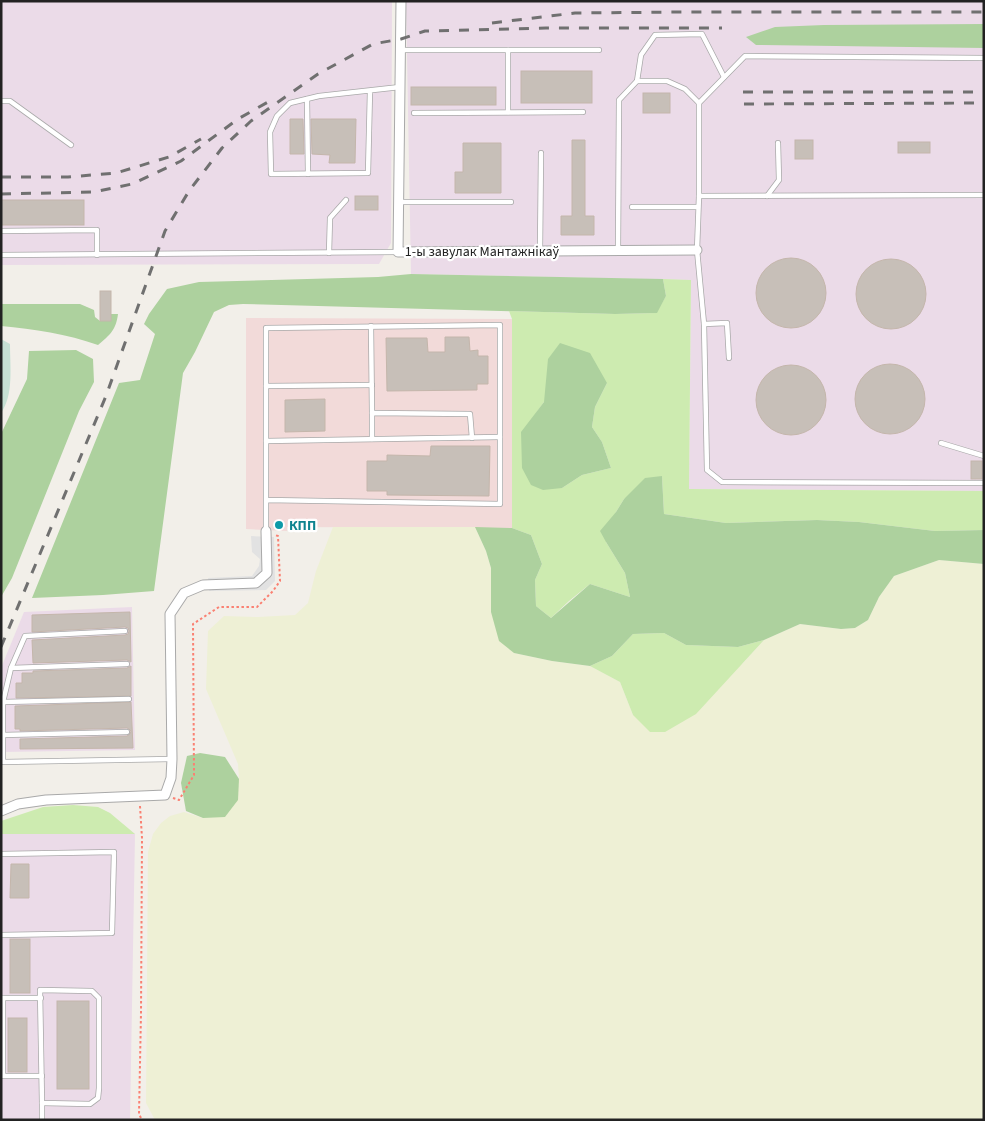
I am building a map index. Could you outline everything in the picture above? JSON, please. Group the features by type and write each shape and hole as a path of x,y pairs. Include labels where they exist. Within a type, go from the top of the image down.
{"street":[{"name":"1-ы завулак Мантажнікаў","path":"402,1 398,252 697,250"},
{"path":"1,811 18,804 46,800 165,795 171,778 172,759 170,614 184,593 203,585 256,583 266,573 266,531"}],"lane":[{"path":"618,250 619,100 637,81 641,55 654,35 702,34 724,77"},
{"path":"400,50 598,50"},
{"path":"508,50 508,112"},
{"path":"699,103 744,56 984,58"},
{"path":"637,81 667,81 686,89 699,103 697,250 704,324 707,470 722,482 984,483"},
{"path":"370,91 368,173 271,174 270,132 277,116 290,103 319,96 400,87"},
{"path":"307,99 308,174"},
{"path":"1,101 10,101 71,145"},
{"path":"414,113 583,112"},
{"path":"767,196 779,180 778,143"},
{"path":"540,251 541,153"},
{"path":"699,196 984,196"},
{"path":"329,253 330,218 346,200"},
{"path":"399,202 511,202"},
{"path":"632,207 698,207"},
{"path":"1,231 97,230 97,255"},
{"path":"1,256 398,252"},
{"path":"704,324 727,323 729,358"},
{"path":"266,500 500,504 500,325 266,328 266,386 266,440 266,500 266,531"},
{"path":"372,326 372,439"},
{"path":"266,386 372,385"},
{"path":"372,413 470,414 472,438"},
{"path":"266,440 500,437"},
{"path":"941,443 984,456"},
{"path":"125,631 25,636 11,668 2,702 2,764 172,759"},
{"path":"11,668 126,664"},
{"path":"2,702 129,698"},
{"path":"3,735 127,732"},
{"path":"1,854 114,852 112,933 1,935"},
{"path":"42,1103 90,1104 98,1098 99,998 92,991 40,990 42,1120"},
{"path":"41,998 2,998 3,1076 42,1076"}],"path":[{"path":"165,795 179,800 194,775 193,624 219,607 257,607 274,591 280,581 278,536 266,531"},
{"path":"140,795 142,838 139,1114 142,1120"}],"shaded area":[{"path":"1,1 392,1 391,243 379,264 1,265"},
{"path":"406,1 984,1 984,491 689,489 691,280 411,274"},
{"path":"246,318 512,319 512,528 287,527 287,531 246,529"},
{"path":"251,536 274,537 275,581 266,590 209,591 208,578 252,576 259,566 260,559 252,552"},
{"path":"132,607 135,750 1,752 1,668 24,612"},
{"path":"1,834 135,834 130,1120 1,1120"}],"green space":[{"path":"984,24 984,48 756,45 746,37 775,27"},
{"path":"411,274 663,279 666,296 657,313 615,314 243,304 229,305 214,312 183,373 154,591 32,598 119,383 140,380 155,334 144,324 167,289 199,282 378,277"},
{"path":"663,279 691,280 689,489 984,491 984,530 935,531 859,522 817,520 726,523 664,514 662,476 624,499 616,512 606,542 625,573 630,597 590,584 551,618 536,606 535,580 542,564 531,535 512,528 512,319 509,311 615,314 656,313 666,296","holes":["607,383 595,407 592,427 602,442 611,468 582,475 562,488 536,413 544,402"]},
{"path":"1,304 80,304 94,310 95,317 100,321 111,314 118,314 112,332 98,345 50,332 1,326"},
{"path":"1,339 10,344 11,371 8,398 1,413"},
{"path":"560,343 590,353 607,383 595,407 592,427 602,442 611,468 582,475 562,488 543,490 531,485 522,468 521,432 544,402 548,359"},
{"path":"76,350 93,359 94,382 79,411 12,578 1,597 1,434 27,379 29,351"},
{"path":"662,476 664,514 726,523 817,520 859,522 935,531 984,530 984,564 939,560 894,576 879,597 868,620 855,628 841,629 800,624 764,640 738,647 686,645 664,633 633,634 612,656 590,666 514,653 499,641 491,612 491,568 486,551 475,527 512,528 531,535 542,564 535,580 536,606 551,618 590,584 630,597 625,573 600,531 624,499 645,478"},
{"path":"333,527 475,527 486,551 491,568 491,612 514,653 590,666 620,682 633,715 743,663 764,640 800,624 841,629 855,628 868,620 879,597 894,576 939,560 984,564 984,1120 155,1120 146,1103 148,852 153,834 161,823 170,816 184,812 203,818 239,779 238,764 206,689 208,631 224,616 295,615 308,603 316,571"},
{"path":"664,633 686,645 738,647 764,640 696,714 665,732 650,732 633,715 620,682 590,666 612,656 633,634"},
{"path":"200,753 225,757 239,779 238,800 225,817 203,818 186,811 181,783 187,756"},
{"path":"73,805 98,807 110,813 135,834 1,834 1,821 43,807"}],"building":[{"path":"521,71 592,71 592,103 521,103"},
{"path":"411,87 496,87 496,105 411,105"},
{"path":"643,93 670,93 670,113 643,113"},
{"path":"290,119 303,119 304,154 290,154"},
{"path":"311,119 356,119 355,163 329,163 330,155 312,154"},
{"path":"572,140 585,140 585,216 594,216 594,235 561,235 561,216 572,216"},
{"path":"795,140 813,140 813,159 795,159"},
{"path":"898,142 930,142 930,153 898,153"},
{"path":"463,143 501,143 501,193 455,193 455,172 463,172"},
{"path":"355,196 378,196 378,210 355,210"},
{"path":"1,200 84,200 84,225 1,225"},
{"path":"791,258 804,261 816,268 823,280 826,293 823,306 816,318 804,325 791,328 778,325 766,318 759,306 756,293 759,280 766,268 778,261"},
{"path":"891,259 904,262 916,269 923,281 926,294 923,307 916,319 904,326 891,329 878,326 866,319 859,307 856,294 859,281 866,269 878,262"},
{"path":"100,291 111,291 111,321 100,321"},
{"path":"445,337 469,337 470,351 478,350 478,356 488,356 488,384 477,384 477,390 387,391 386,338 427,338 428,352 445,352"},
{"path":"890,364 903,367 915,374 922,386 925,399 922,412 915,424 903,431 890,434 877,431 865,424 858,412 855,399 858,386 865,374 877,367"},
{"path":"791,365 804,368 816,375 823,387 826,400 823,413 816,425 804,432 791,435 778,432 766,425 759,413 756,400 759,387 766,375 778,368"},
{"path":"325,399 325,431 285,432 285,400"},
{"path":"431,446 490,446 489,496 387,495 387,491 367,491 367,461 387,461 387,455 430,456"},
{"path":"971,461 982,461 982,479 971,479"},
{"path":"130,612 131,662 127,660 33,663 32,640 125,635 129,631 125,627 32,632 32,615"},
{"path":"131,666 131,696 16,698 16,683 22,683 22,673 127,668"},
{"path":"131,702 133,748 20,749 20,739 127,736 131,731 127,728 20,731 20,729 15,729 15,706"},
{"path":"11,864 29,864 29,898 10,898"},
{"path":"10,939 30,939 30,993 10,993"},
{"path":"57,1001 89,1001 89,1089 57,1089"},
{"path":"8,1018 27,1018 27,1072 8,1072"}],"railway":[{"path":"492,23 575,13 984,12"},
{"path":"1,647 106,396 165,231 189,191 222,148 251,121 318,74 373,44 401,39 425,31 546,28 722,28"},
{"path":"743,92 984,92"},
{"path":"1,194 94,192 132,184 181,161 238,119 268,102"},
{"path":"744,104 984,103"},
{"path":"1,177 68,177 116,173 169,157 201,139"}],"place":[{"name":"КПП","path":"279,525"}]}
